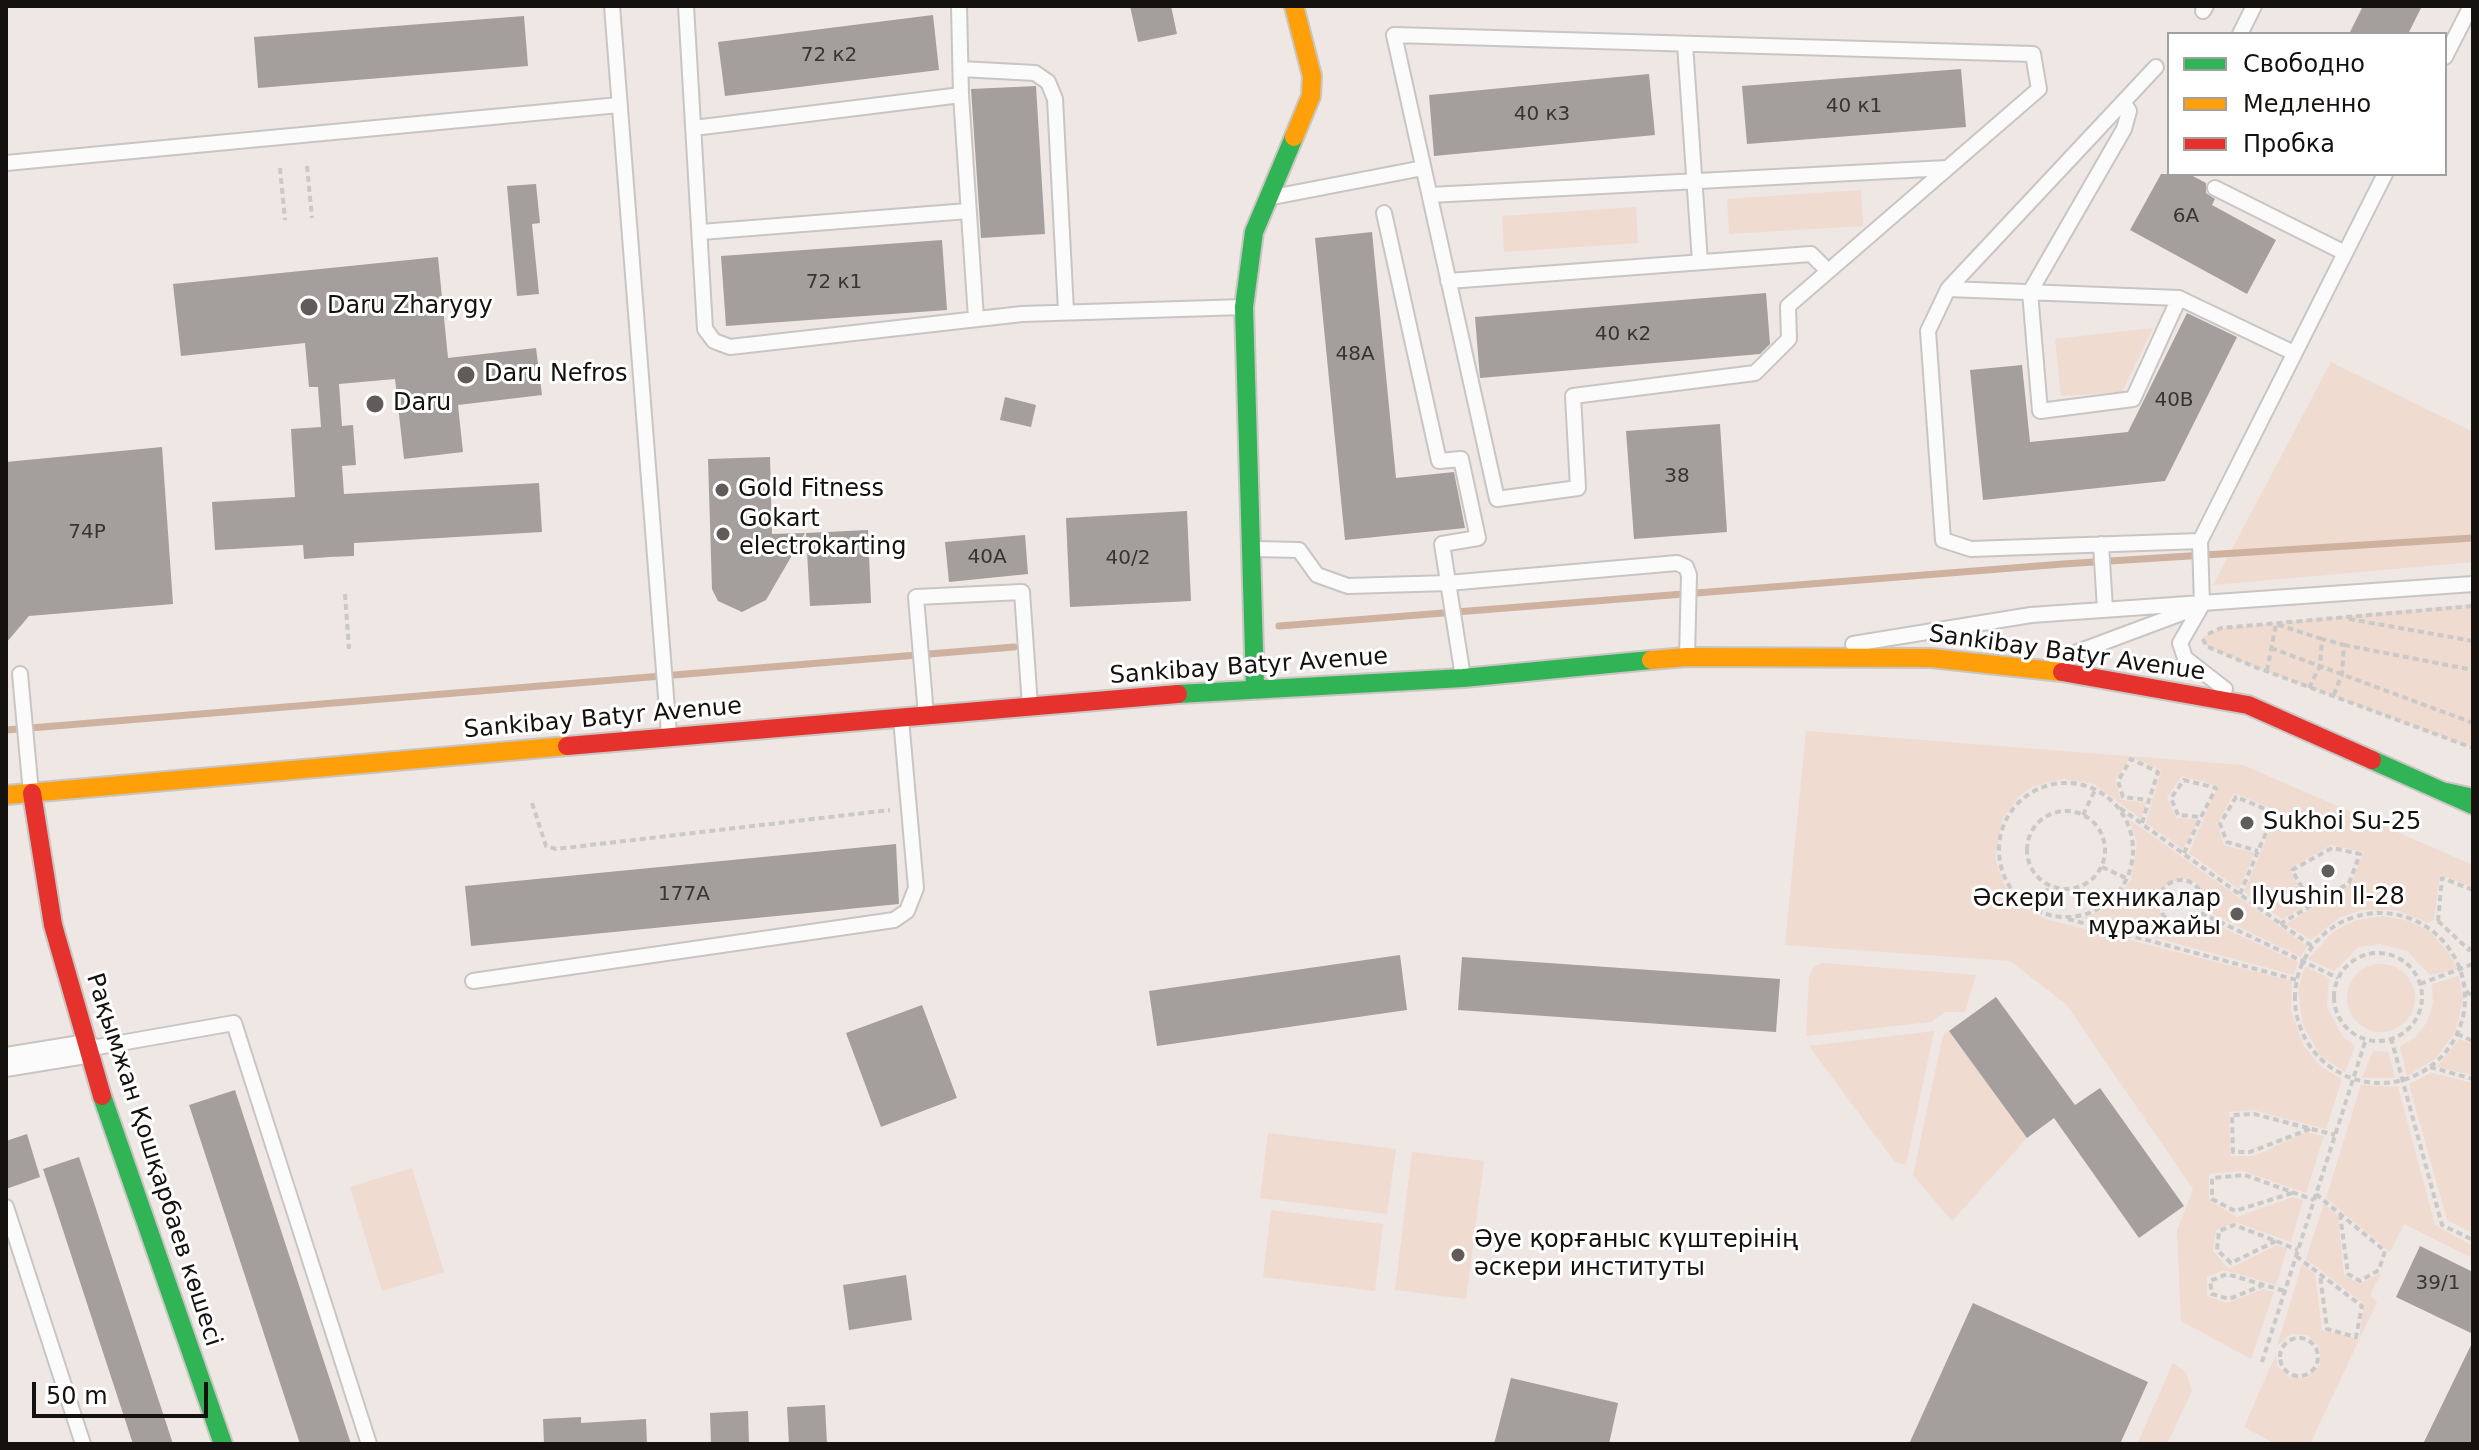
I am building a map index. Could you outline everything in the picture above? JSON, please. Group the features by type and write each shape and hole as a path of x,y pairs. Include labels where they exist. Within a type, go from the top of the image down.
{"main road":[{"path":"1255,687 1244,307 1254,232 1311,96 1312,76 1294,6"},
{"name":"Sankibay Batyr Avenue","path":"6,795 1255,687 1463,678 1687,657 1931,658 2185,692 2248,705 2473,805"},
{"path":"2446,792 2473,798"},
{"name":"Рақымжан Қошқарбаев көшесі","path":"32,793 53,925 86,1049 223,1444"}],"street":[{"path":"6,1062 86,1049"}],"lane":[{"path":"612,6 669,737"},
{"path":"686,6 705,329 714,341 730,347 976,318 1066,311 1244,307"},
{"path":"959,6 961,95 976,318"},
{"path":"2241,32 2254,6"},
{"path":"2447,53 2471,6"},
{"path":"1394,35 1685,44 2033,54 2039,89 1788,306 1789,339 1755,373 1573,396 1578,488 1497,499 1394,35"},
{"path":"1685,44 1700,262"},
{"path":"2156,67 1948,289 1928,331 1943,540 1971,549 2200,544"},
{"path":"961,69 1035,73 1048,82 1055,99 1066,311"},
{"path":"694,128 961,95"},
{"path":"2123,102 2129,111 2124,129 2030,292 2040,411 2133,399 2179,298"},
{"path":"6,163 619,105"},
{"path":"1269,198 1423,168"},
{"path":"1430,195 1947,168"},
{"path":"2248,705 2185,658 2180,643 2202,605 2200,544 2384,176"},
{"path":"2215,188 2345,253"},
{"path":"701,232 968,211"},
{"path":"1384,213 1439,461 1461,459 1478,538 1442,544 1463,678"},
{"path":"1448,281 1811,254 1828,271"},
{"path":"1948,289 2179,298 2294,353"},
{"path":"2101,547 2105,609"},
{"path":"1249,549 1299,550 1317,575 1348,586 1448,583 1677,563 1686,567 1689,582 1687,657"},
{"path":"1801,658 1879,637 2031,615 2473,584"},
{"path":"926,717 916,597 1022,592 1030,706"},
{"path":"2030,669 2202,605"},
{"path":"20,674 32,793"},
{"path":"473,981 894,920 907,911 916,888 901,719"},
{"path":"86,1049 234,1023 369,1444"},
{"path":"6,1207 83,1444"}],"path":[{"path":"307,166 312,218"},
{"path":"280,168 285,220"},
{"path":"345,594 349,649"},
{"path":"2473,606 2221,628 2202,637 2206,646 2267,671 2473,748"},
{"path":"2341,618 2473,641"},
{"path":"2276,624 2344,645 2473,670"},
{"path":"2267,671 2276,624"},
{"path":"2309,688 2320,666 2322,639"},
{"path":"2333,697 2342,674 2344,645"},
{"path":"2271,648 2473,723"},
{"path":"2142,823 2158,772 2131,759 2118,781 2123,797 2149,800"},
{"path":"2184,853 2216,788 2184,780 2171,798 2178,815 2201,817"},
{"path":"2297,980 2037,912 2019,900 2006,883 1999,863 1999,842 2005,821 2019,802 2038,789 2061,783 2095,790 2313,947"},
{"path":"2083,815 2095,790"},
{"path":"2240,894 2275,813 2236,797 2220,824 2227,842 2258,851"},
{"path":"532,803 546,846 556,849 909,808"},
{"path":"2064,918 2099,910 2116,896 2128,879 2134,856 2131,833 2116,804"},
{"path":"2063,810 2083,815 2099,827 2105,840 2102,867 2085,885 2061,890 2049,886 2031,869 2027,857 2030,833 2049,814 2063,810"},
{"path":"2280,924 2312,905 2349,883 2360,854 2332,848 2292,870 2312,905"},
{"path":"2102,867 2128,879"},
{"path":"2438,921 2442,878 2473,890"},
{"path":"2171,883 2191,883 2201,893 2201,913 2189,923 2174,923 2160,907 2162,892 2171,883"},
{"path":"2037,912 2049,886"},
{"path":"2201,913 2338,978"},
{"path":"2367,913 2394,913 2428,926 2442,938 2461,971 2466,991 2465,1014 2457,1034 2430,1067 2402,1080 2383,1084 2353,1080 2328,1066 2308,1045 2297,1018 2297,980 2303,961 2313,947 2341,922 2367,913"},
{"path":"2428,926 2438,921"},
{"path":"2438,921 2469,950 2473,942"},
{"path":"2383,953 2407,963 2420,984 2419,1014 2411,1027 2391,1038 2366,1039 2343,1024 2336,1011 2334,995 2338,978 2356,959 2383,953"},
{"path":"2420,984 2473,964"},
{"path":"2466,991 2473,997"},
{"path":"2457,1034 2473,1041"},
{"path":"2391,1038 2442,1225 2473,1240"},
{"path":"2262,1362 2366,1039"},
{"path":"2430,1067 2473,1079"},
{"path":"2310,1129 2250,1152 2233,1152 2232,1115 2254,1114 2335,1135"},
{"path":"2292,1193 2235,1211 2212,1199 2212,1178 2245,1175 2314,1200"},
{"path":"2316,1194 2385,1251 2379,1270 2360,1281 2348,1274 2340,1214"},
{"path":"2276,1241 2231,1263 2217,1250 2219,1231 2234,1225 2276,1241 2297,1253 2362,1306 2356,1337 2327,1329 2320,1274"},
{"path":"2264,1285 2229,1299 2212,1294 2210,1281 2227,1274 2285,1291"},
{"path":"2304,1338 2314,1345 2317,1363 2310,1373 2291,1375 2282,1366 2281,1352 2291,1339 2304,1338"},
{"path":"2267,1347 2281,1352"}],"shaded area":[{"path":"1861,190 1863,226 1729,234 1727,199"},
{"path":"1636,207 1638,243 1504,252 1502,216"},
{"path":"2153,328 2122,392 2061,396 2055,339"},
{"path":"2331,362 2473,432 2473,562 2213,585"},
{"path":"2473,604 2473,748 2255,667 2206,646 2202,637 2221,628"},
{"path":"1806,731 2243,765 2473,865 2473,887 2440,875 2434,919 2429,923 2396,910 2361,910 2340,917 2311,940 2286,924 2351,884 2363,852 2331,845 2289,869 2309,904 2282,919 2244,892 2278,811 2234,793 2217,824 2224,845 2254,853 2239,889 2189,853 2218,786 2182,776 2167,797 2176,818 2198,820 2183,849 2146,823 2161,770 2131,757 2115,780 2121,800 2146,802 2141,819 2094,784 2062,779 2032,787 2018,797 2002,820 1995,859 2004,884 2020,905 2045,919 2292,981 2291,1010 2303,1045 2320,1066 2342,1079 2326,1129 2252,1110 2229,1112 2231,1156 2255,1156 2306,1132 2324,1136 2306,1193 2243,1171 2209,1174 2209,1200 2237,1217 2293,1197 2303,1200 2291,1242 2235,1222 2216,1230 2213,1251 2229,1269 2277,1245 2287,1248 2276,1285 2224,1270 2207,1277 2207,1296 2227,1303 2263,1289 2274,1292 2251,1359 2181,1321 2177,1231 2193,1189 2066,1004 2010,961 1785,945"},
{"path":"2130,820 2307,946 2301,957 2205,910 2204,893 2194,881 2185,879 2170,882 2159,892 2158,908 2165,920 2185,926 2201,918 2298,962 2294,975 2082,918 2109,907 2131,880 2137,844"},
{"path":"2383,916 2409,921 2429,931 2449,953 2457,969 2430,975 2407,951 2380,944 2359,947 2334,971 2308,959 2334,931 2357,920"},
{"path":"1822,963 1976,975 1965,1012 1945,1012 1931,1022 1806,1036 1809,977 1813,968"},
{"path":"2374,964 2388,964 2400,969 2410,979 2415,998 2410,1017 2400,1027 2388,1032 2374,1032 2362,1027 2352,1017 2347,1005 2347,991 2352,979 2362,969"},
{"path":"2305,966 2329,978 2327,1007 2343,1037 2355,1046 2345,1072 2320,1055 2303,1025 2298,990"},
{"path":"2459,976 2463,999 2455,1033 2435,1059 2407,1076 2400,1046 2416,1037 2427,1022 2433,1004 2432,984"},
{"path":"1934,1031 1906,1165 1895,1162 1809,1046"},
{"path":"1949,1031 2027,1138 1952,1221 1913,1175 1943,1035"},
{"path":"2459,1039 2473,1044 2473,1075 2437,1067"},
{"path":"2373,1051 2388,1052 2395,1078 2362,1078"},
{"path":"2431,1073 2473,1083 2473,1233 2447,1220 2409,1084"},
{"path":"2361,1085 2398,1087 2435,1225 2473,1246 2470,1257 2404,1224 2390,1252 2326,1198"},
{"path":"1268,1133 1396,1149 1387,1214 1260,1198"},
{"path":"1412,1152 1484,1161 1466,1299 1395,1290"},
{"path":"412,1168 444,1272 382,1291 350,1187"},
{"path":"2324,1203 2338,1216 2344,1275 2360,1284 2381,1273 2370,1295 2377,1302 2310,1444 2276,1444 2244,1427 2276,1354 2277,1366 2289,1377 2305,1378 2320,1365 2320,1348 2308,1335 2291,1334 2277,1346 2302,1264 2315,1274 2322,1330 2359,1339 2364,1304 2306,1259"},
{"path":"1271,1210 1383,1224 1375,1291 1263,1277"},
{"path":"2173,1363 2186,1372 2192,1391 2167,1444 2138,1442"}],"building":[{"path":"1130,6 1171,6 1177,34 1138,42"},
{"path":"2363,6 2422,6 2409,32 2350,32"},
{"path":"933,15 939,70 725,96 718,42"},
{"path":"524,16 528,66 258,88 254,37"},
{"path":"1961,69 1966,127 1747,144 1742,86"},
{"path":"1649,74 1655,135 1434,156 1429,95"},
{"path":"1036,86 1045,234 981,238 971,89"},
{"path":"2161,174 2167,174 2193,176 2206,183 2206,193 2215,199 2212,205 2276,240 2247,294 2130,230"},
{"path":"536,184 540,223 532,224 539,294 517,296 507,186"},
{"path":"1372,232 1396,478 1454,472 1465,528 1345,540 1315,238"},
{"path":"942,240 947,310 726,326 721,256"},
{"path":"438,257 448,358 536,348 542,395 458,405 463,452 404,459 395,379 339,384 342,426 353,425 356,465 342,466 344,494 539,483 542,532 354,543 354,556 304,559 303,545 215,550 212,502 295,497 291,429 321,427 318,387 309,387 305,343 181,356 173,284"},
{"path":"1766,293 1770,344 1760,354 1480,378 1475,317"},
{"path":"2187,313 2237,337 2165,481 1983,500 1970,370 2022,365 2030,442 2128,432"},
{"path":"1005,397 1036,405 1031,427 1000,420"},
{"path":"1720,424 1727,532 1634,539 1626,431"},
{"path":"162,447 173,604 29,616 6,643 6,462"},
{"path":"770,457 772,534 805,533 766,600 742,612 718,601 712,589 708,459"},
{"path":"1187,511 1191,601 1070,607 1066,518"},
{"path":"868,530 871,603 810,606 806,533"},
{"path":"1025,535 1028,574 949,582 945,542"},
{"path":"896,844 899,904 471,946 465,886"},
{"path":"1400,955 1407,1010 1157,1046 1149,991"},
{"path":"1462,957 1780,979 1776,1032 1458,1010"},
{"path":"1996,997 2075,1105 2100,1088 2184,1206 2139,1238 2054,1118 2027,1138 1949,1031"},
{"path":"922,1005 957,1098 881,1127 846,1033"},
{"path":"235,1090 351,1444 300,1444 189,1105"},
{"path":"27,1134 40,1177 6,1189 6,1141"},
{"path":"79,1157 173,1444 133,1444 43,1169"},
{"path":"2420,1246 2473,1272 2473,1334 2396,1297"},
{"path":"906,1275 912,1320 849,1330 843,1285"},
{"path":"1973,1303 2148,1382 2120,1444 1909,1444"},
{"path":"2473,1341 2473,1444 2423,1444"},
{"path":"1511,1378 1618,1403 1609,1444 1494,1444"},
{"path":"825,1405 827,1444 789,1444 787,1407"},
{"path":"748,1411 749,1444 711,1444 710,1413"},
{"path":"581,1417 581,1423 646,1419 647,1444 544,1444 543,1419"}],"waterway":[{"path":"1279,626 2063,564 2473,538"},
{"path":"6,730 1014,647"}],"traffic: fast":[{"path":"1255,687 1244,307 1254,232 1294,137"},
{"path":"1178,694 1463,678 1651,660"},
{"path":"2372,760 2473,805"},
{"path":"2446,792 2473,798"},
{"path":"102,1096 223,1444"}],"traffic: slow":[{"path":"1294,6 1312,76 1311,96 1294,137"},
{"path":"1651,660 1687,657 1931,658 2062,672"},
{"path":"6,795 567,746"}],"traffic: jam":[{"path":"2062,672 2248,705 2372,760"},
{"path":"567,746 1178,694"},
{"path":"32,793 53,925 102,1096"}],"place":[{"name":"Daru Zharygy","path":"309,307"},
{"name":"Daru Nefros","path":"466,375"},
{"name":"Daru","path":"375,404"},
{"name":"Gold Fitness","path":"722,490"},
{"name":"Gokart electrokarting","path":"723,534"},
{"name":"Sukhoi Su-25","path":"2247,823"},
{"name":"Ilyushin Il-28","path":"2328,871"},
{"name":"Әскери техникалар мұражайы","path":"2237,914"},
{"name":"Әуе қорғаныс күштерінің әскери институты","path":"1458,1255"}]}
